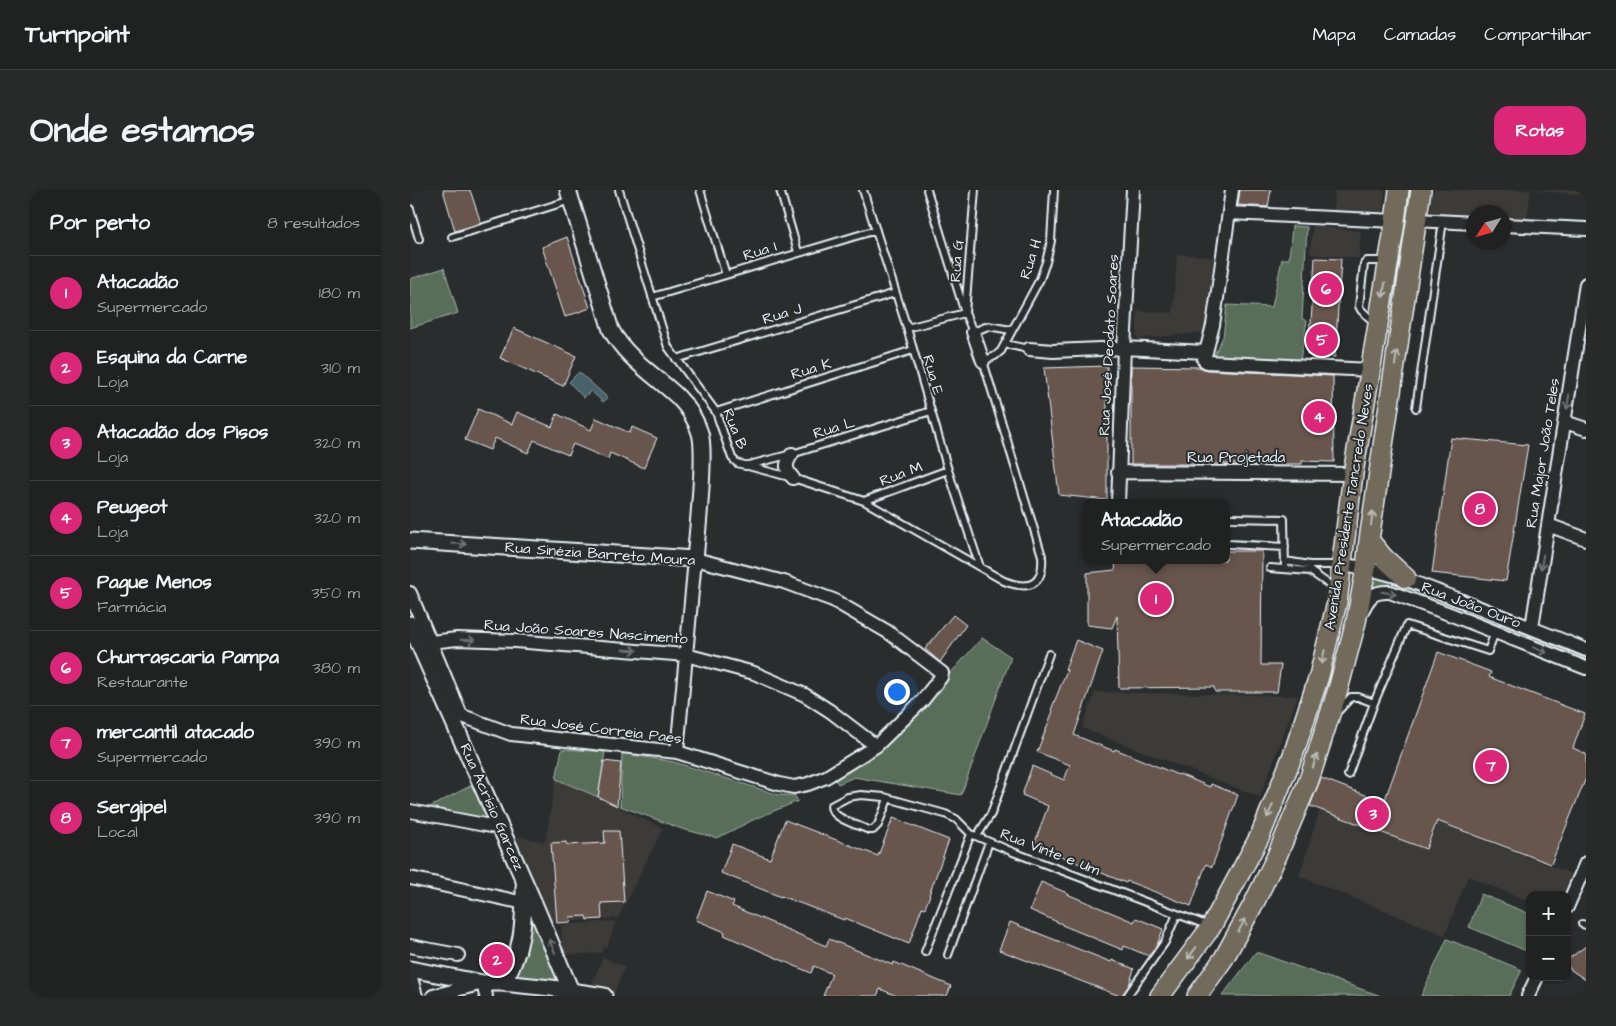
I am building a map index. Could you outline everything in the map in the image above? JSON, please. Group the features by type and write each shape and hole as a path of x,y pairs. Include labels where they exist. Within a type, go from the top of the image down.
{"main road":[{"name":"Avenida Presidente Tancredo Neves","path":"1160,996 1211,926 1260,836 1293,755 1319,676 1338,593 1353,474 1399,190"},
{"name":"Avenida Presidente Tancredo Neves","path":"1197,996 1224,958 1276,858 1309,780 1339,686 1356,622 1366,568 1368,540 1420,190"},
{"path":"1368,540 1383,558 1406,578"}],"street":[{"name":"Rua José Deodato Soares","path":"1118,499 1133,190"},
{"path":"1232,190 1213,325 1204,360 1207,362 1371,370"},
{"path":"570,195 611,330 618,343 679,398 693,415 700,434 702,449 701,501 677,752"},
{"path":"1229,213 1395,221"},
{"path":"1416,220 1466,222"},
{"path":"1511,225 1586,229"},
{"name":"Rua Major João Teles","path":"1532,627 1586,284"},
{"path":"972,332 983,361"},
{"path":"1029,349 1053,351 1124,348 1206,352"},
{"path":"1565,422 1586,429"},
{"path":"792,454 786,464 787,471 793,478"},
{"name":"Rua Projetada","path":"1118,472 1353,474"},
{"path":"1548,525 1586,539"},
{"name":"Rua Sinézia Barreto Moura","path":"410,541 695,559 784,582 833,600 888,632 942,673"},
{"name":"Rua João Ouro","path":"1341,565 1366,568 1406,578 1586,650"},
{"name":"Rua João Ouro","path":"1356,622 1368,600 1376,593 1390,592 1586,668"},
{"path":"410,593 425,643"},
{"path":"1452,615 1453,608 1460,600"},
{"name":"Rua Acrísio Garcez","path":"410,624 425,643 455,713 524,880 529,903"},
{"name":"Rua João Soares Nascimento","path":"425,643 457,639 515,641 686,655 754,673 805,695 830,711 876,746"},
{"name":"Rua José Correia Paes","path":"455,713 516,735 677,752 794,787 826,777 876,746 922,702 942,673"},
{"path":"412,808 502,828"},
{"path":"1571,898 1586,863"},
{"path":"410,878 529,903"},
{"path":"502,983 516,957 529,903"},
{"path":"529,903 571,991"},
{"path":"410,946 458,955"},
{"path":"410,969 485,989"},
{"path":"410,974 416,996"},
{"path":"1528,996 1535,981"},
{"path":"433,996 485,989 502,983 552,992 571,991 604,996"}],"lane":[{"name":"Rua B","path":"618,190 668,347 716,412 732,458 737,463 793,478 864,502 1010,583 1027,585 1038,580 1043,567 1042,556 983,361"},
{"path":"700,190 726,275"},
{"path":"780,190 798,252"},
{"name":"Rua E","path":"864,190 907,328 948,470 980,567"},
{"path":"907,328 965,313 927,190"},
{"name":"Rua G","path":"972,332 965,313 975,190"},
{"name":"Rua H","path":"1005,344 1040,279 1046,262 1051,241 1054,190"},
{"path":"452,237 570,195"},
{"path":"410,209 413,228 419,239"},
{"path":"1416,408 1443,221"},
{"name":"Rua I","path":"652,297 876,230"},
{"name":"Rua J","path":"676,359 895,293"},
{"path":"972,332 988,326 1011,330"},
{"path":"983,361 998,354 1005,344 1029,349"},
{"name":"Rua K","path":"716,412 913,350"},
{"name":"Rua L","path":"745,466 792,454 931,411"},
{"name":"Rua M","path":"864,502 948,470"},
{"path":"1231,518 1284,519 1285,565"},
{"path":"1230,544 1285,547"},
{"path":"1270,568 1285,565 1341,565"},
{"path":"1285,565 1310,572 1327,582 1338,593"},
{"path":"1348,775 1374,704 1407,625 1488,651 1495,632"},
{"path":"925,952 974,835 991,814 1049,654"},
{"path":"1326,726 1348,698 1358,697 1374,704"},
{"name":"Rua Vinte e Um","path":"886,798 878,825 873,830 868,830 835,815 831,810 835,803 848,797 861,795 886,798 953,817 974,835 989,842 1211,926"},
{"path":"948,955 989,842"},
{"path":"1127,996 1165,942 1177,914"}],"shaded area":[{"path":"1335,190 1385,190 1382,214 1333,213"},
{"path":"1433,190 1531,190 1527,218 1511,217 1511,205 1466,205 1466,216 1430,214"},
{"path":"1531,190 1586,190 1586,195"},
{"path":"1313,226 1361,231 1359,258 1310,254"},
{"path":"1177,254 1214,257 1204,332 1137,339 1137,311 1173,313"},
{"path":"1095,692 1298,696 1260,797 1082,728"},
{"path":"556,779 663,828 618,918 548,923 510,835 545,842"},
{"path":"1320,810 1426,849 1437,822 1577,876 1569,891 1526,891 1526,900 1468,876 1445,935 1299,876"},
{"path":"616,921 607,947 604,947 602,953 562,955 561,925"},
{"path":"603,957 625,967 614,993 591,986"}],"green space":[{"path":"1292,226 1307,227 1302,319 1307,321 1300,360 1212,359 1223,337 1227,305 1272,307 1282,259 1289,259"},
{"path":"444,268 458,313 410,328 410,279"},
{"path":"1372,576 1388,580 1452,604 1449,613 1369,592"},
{"path":"1458,612 1469,613 1586,658 1586,665"},
{"path":"982,638 1011,657 961,795 854,777 838,784 834,778 887,744"},
{"path":"562,749 605,752 598,797 556,779"},
{"path":"622,753 674,762 779,795 794,795 798,801 757,818 717,838 682,829 620,806"},
{"path":"474,784 492,824 426,809"},
{"path":"1481,894 1526,912 1526,951 1469,927"},
{"path":"531,919 563,985 514,978"},
{"path":"1447,939 1522,970 1509,996 1421,996"},
{"path":"1256,952 1381,996 1222,996"}],"water":[{"path":"579,372 608,398 603,402 591,391 584,398 569,382"}],"building":[{"path":"443,190 470,190 481,223 455,231"},
{"path":"1240,190 1271,190 1268,207 1238,205"},
{"path":"567,237 590,308 565,317 542,247"},
{"path":"1315,258 1341,259 1335,357 1307,354"},
{"path":"514,328 576,356 563,386 500,358"},
{"path":"1107,366 1107,499 1059,495 1044,368"},
{"path":"1131,366 1199,367 1207,370 1333,376 1334,462 1302,461 1302,464 1131,464"},
{"path":"478,409 512,424 517,412 552,427 557,414 591,430 596,418 630,433 632,427 657,438 644,468 610,453 608,459 573,444 568,455 534,440 528,453 495,438 490,450 465,440"},
{"path":"1451,438 1528,445 1506,581 1432,573"},
{"path":"1230,551 1262,551 1261,665 1281,665 1277,692 1215,692 1214,687 1119,688 1117,616 1112,628 1087,625 1087,573 1115,570 1116,564 1230,564"},
{"path":"953,615 966,625 940,662 925,649"},
{"path":"1076,640 1103,651 1074,735 1114,751 1115,749 1210,787 1211,784 1238,795 1212,867 1206,864 1191,906 1127,881 1126,883 1034,845 1048,806 1022,795 1032,766 1064,780 1070,765 1037,752 1053,711 1051,710 1067,670 1065,669"},
{"path":"1438,652 1491,672 1489,677 1585,714 1573,748 1586,754 1586,778 1551,864 1437,821 1426,849 1310,806 1321,778 1384,802"},
{"path":"604,761 621,763 617,806 598,797"},
{"path":"893,818 949,840 925,908 922,907 909,944 845,918 844,920 721,873 732,844 770,859 785,820 878,856"},
{"path":"604,831 619,831 624,902 601,903 602,919 587,920 586,916 570,917 571,922 557,923 551,843 566,842 567,845 605,843"},
{"path":"1041,882 1134,922 1136,918 1163,929 1157,945 1149,956 1124,946 1123,950 1030,910"},
{"path":"707,891 734,902 732,906 826,946 829,939 893,965 894,962 951,986 947,996 897,996 880,989 877,996 823,996 832,974 814,966 811,973 724,935 725,932 696,920"},
{"path":"1010,922 1111,962 1112,960 1134,969 1129,985 1122,996 1120,996 999,950"},
{"path":"1586,946 1586,980 1571,970 1571,957"}],"place":[{"name":"Churrascaria Pampa","path":"1326,289"},
{"name":"Pague Menos","path":"1322,340"},
{"name":"Peugeot","path":"1319,417"},
{"name":"Sergipel","path":"1480,509"},
{"name":"Atacadão","path":"1156,599"},
{"name":"mercantil atacado","path":"1491,766"},
{"name":"Atacadão dos Pisos","path":"1373,814"},
{"name":"Esquina da Carne","path":"497,960"}]}
